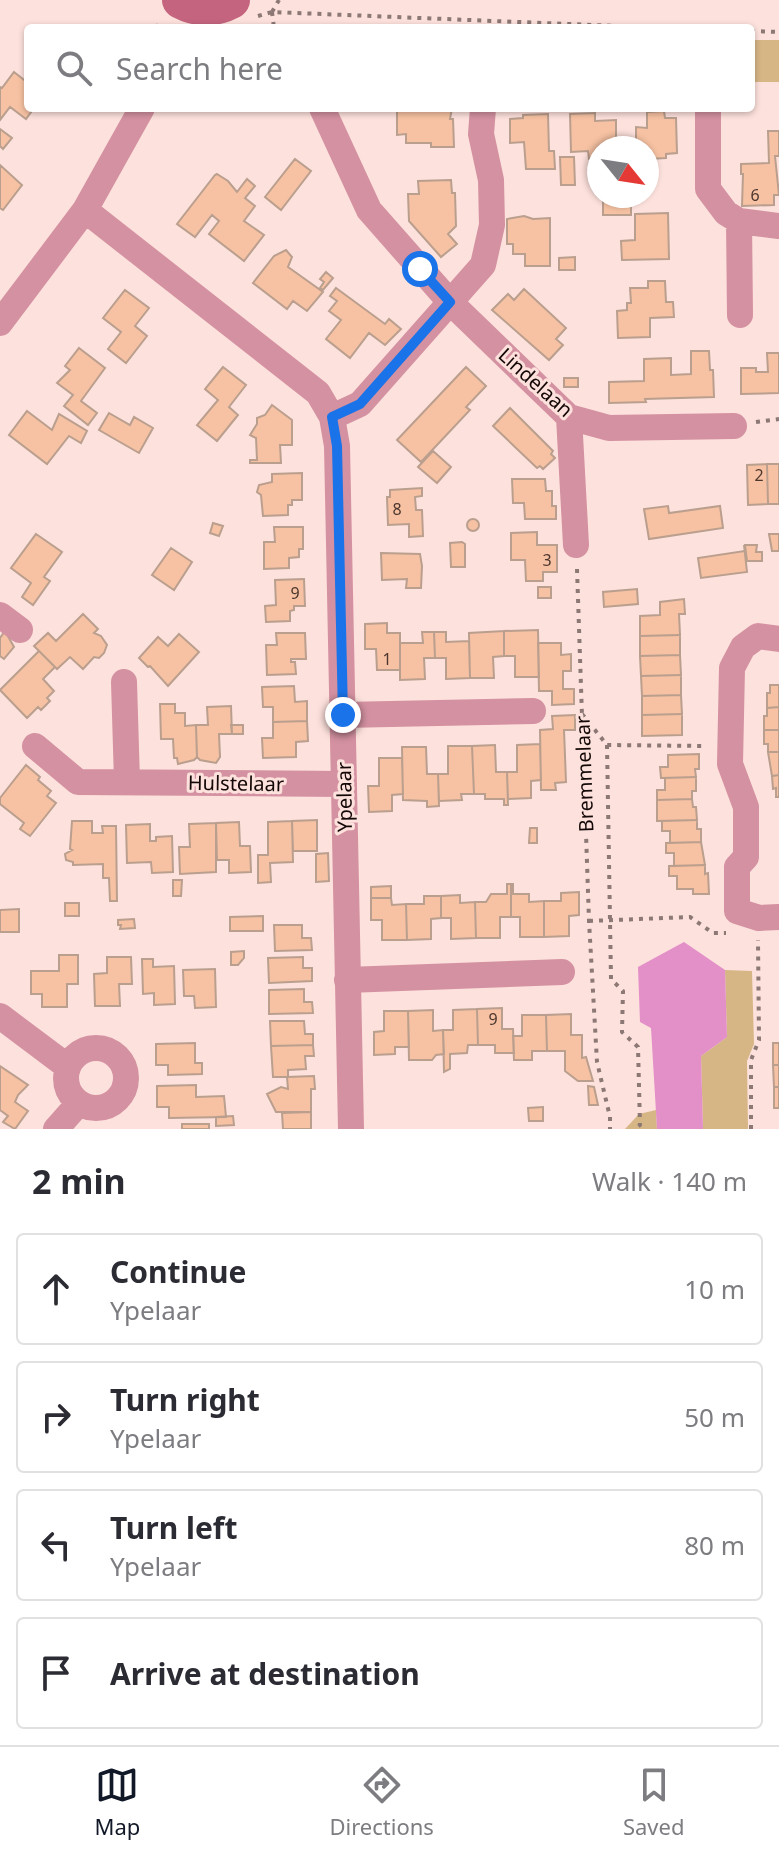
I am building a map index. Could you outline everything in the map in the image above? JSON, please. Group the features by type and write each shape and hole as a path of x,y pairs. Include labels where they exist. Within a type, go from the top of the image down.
{"street":[{"path":"0,323 85,210 140,112"},
{"path":"324,112 369,210 450,302"},
{"path":"332,417 360,404 483,265 492,225 491,180 481,134 483,112"},
{"path":"708,112 708,189 726,213 739,221 779,226"},
{"name":"Ypelaar","path":"85,210 318,393 332,417 337,446 351,1129"},
{"path":"739,221 740,315"},
{"name":"Lindelaan","path":"450,302 569,417 609,428 734,426"},
{"path":"569,417 576,545"},
{"path":"769,918 737,911 737,867 746,857 746,807 730,764 732,668 743,647 758,636 779,639"},
{"path":"124,682 127,781"},
{"path":"343,715 533,711"},
{"name":"Hulstelaar","path":"35,746 78,782 344,784"},
{"path":"347,980 562,972"},
{"path":"0,1016 68,1067"},
{"path":"90,1048 110,1050 124,1064 126,1084 116,1101 98,1109 79,1103 67,1087 68,1067 73,1058 90,1048"},
{"path":"56,1129 79,1103"}],"path":[{"path":"274,24 272,12 279,0"},
{"path":"165,24 192,11"},
{"path":"272,12 568,24"},
{"path":"755,31 779,32"},
{"name":"Bremmelaar","path":"576,545 597,1062 610,1129"},
{"path":"582,714 607,745 611,979 623,991 622,1032 638,1047 640,1125 635,1129"},
{"path":"607,745 707,746 715,735 730,732"},
{"path":"589,921 690,917 713,933 728,933"},
{"path":"751,1129 751,1060 759,1040 769,918"}],"shaded area":[{"path":"755,40 779,40 779,82 755,82"},
{"path":"684,942 725,970 727,1037 701,1056 703,1129 657,1129 651,1028 640,1022 638,967"},
{"path":"725,970 752,971 754,1044 747,1061 748,1129 703,1129 701,1056 727,1037"},
{"path":"656,1110 657,1129 625,1129 639,1114"}],"building":[{"path":"14,72 24,80 24,112 31,112 26,119 10,107 0,120 2,88"},
{"path":"397,112 451,112 454,147 406,143 406,134 397,135"},
{"path":"647,112 664,112 665,118 676,118 677,153 659,158 659,136 636,136 636,127 647,128"},
{"path":"595,113 595,121 616,120 616,136 587,136 587,151 571,152 570,114"},
{"path":"548,114 549,151 554,151 555,169 526,169 524,142 510,143 510,119"},
{"path":"0,129 12,138 3,149 0,146"},
{"path":"768,131 779,131 779,156 775,156 779,195 774,195 774,205 742,206 741,164 769,163"},
{"path":"560,157 574,157 575,185 561,185"},
{"path":"295,159 311,171 281,210 265,197"},
{"path":"0,165 22,185 3,210 0,208"},
{"path":"217,174 237,192 247,179 255,186 245,198 255,206 244,221 264,235 244,261 209,234 219,221 212,215 195,237 177,224"},
{"path":"451,180 452,193 455,193 456,226 448,234 457,244 441,257 409,221 408,194 419,194 418,181"},
{"path":"603,208 631,208 631,215 603,215"},
{"path":"668,213 669,259 622,260 621,241 635,240 635,214"},
{"path":"524,216 550,218 550,266 525,266 525,254 513,254 513,244 507,244 507,219"},
{"path":"286,250 292,257 288,267 323,292 307,311 293,301 287,309 253,283 274,256"},
{"path":"575,257 575,270 559,270 559,258"},
{"path":"326,272 333,278 323,290 320,288 324,282 320,279"},
{"path":"648,281 665,281 666,302 673,302 674,317 650,318 650,337 618,338 617,311 627,310 627,303 631,303 630,288 648,288"},
{"path":"336,288 385,324 389,319 401,329 385,345 369,333 350,358 326,339 341,320 329,311 337,301 330,296"},
{"path":"524,289 566,328 556,339 563,345 549,360 492,310 508,294 514,300"},
{"path":"125,290 149,308 135,326 147,336 126,363 108,349 121,332 103,318"},
{"path":"79,348 105,368 81,401 97,413 88,425 64,406 73,395 57,383 70,370 65,366"},
{"path":"691,351 709,351 714,397 609,403 609,382 644,381 644,359 671,358 671,375 691,374"},
{"path":"767,353 779,353 779,393 741,394 741,368 768,372"},
{"path":"223,367 246,385 229,407 238,415 217,441 197,425 218,400 205,389"},
{"path":"466,367 486,386 466,407 470,410 421,462 397,440"},
{"path":"564,378 578,378 578,387 564,387"},
{"path":"272,405 292,420 292,445 280,445 281,463 250,463 250,460 257,460 256,438 250,435 257,418 265,415"},
{"path":"510,408 553,451 551,454 555,458 543,469 540,466 537,468 493,426"},
{"path":"27,411 52,430 59,414 87,431 81,443 69,436 47,464 9,435"},
{"path":"109,413 130,425 134,417 153,428 139,453 99,430"},
{"path":"433,451 451,467 437,483 418,467"},
{"path":"767,464 779,464 779,504 768,504"},
{"path":"767,464 768,504 748,505 747,465"},
{"path":"302,473 302,500 292,500 292,505 288,505 288,515 263,516 261,495 257,492 259,485 272,482 272,474"},
{"path":"512,479 545,479 546,491 552,491 556,519 525,519 524,503 513,503"},
{"path":"422,488 422,496 415,497 416,510 422,510 423,536 409,537 409,524 388,525 387,497 390,497 390,490"},
{"path":"668,506 669,513 720,506 723,528 649,539 644,509"},
{"path":"473,519 479,525 473,531 467,525"},
{"path":"213,523 223,526 219,536 210,533"},
{"path":"274,527 303,527 303,549 299,549 299,557 289,558 289,568 264,569 264,542 275,542"},
{"path":"537,532 537,545 557,545 557,572 543,572 543,581 526,581 525,560 511,560 511,533"},
{"path":"36,534 62,552 44,577 50,581 33,605 22,597 31,583 11,568"},
{"path":"769,534 779,534 779,551 772,551"},
{"path":"450,543 465,544 465,567 451,567"},
{"path":"745,545 757,545 756,552 762,552 762,561 747,561"},
{"path":"171,548 192,562 174,590 152,575"},
{"path":"745,551 747,572 701,578 698,558"},
{"path":"381,553 420,554 421,588 406,588 407,579 382,580"},
{"path":"304,579 305,606 294,606 294,610 290,611 290,621 266,622 265,606 276,605 275,580"},
{"path":"538,587 551,587 551,598 538,598"},
{"path":"637,589 638,604 604,607 603,592"},
{"path":"684,599 685,614 679,614 680,635 640,636 640,616 660,615 660,602"},
{"path":"83,614 98,629 94,633 101,636 107,645 104,653 99,658 94,657 83,669 70,657 57,669 34,646 48,633 56,641"},
{"path":"387,623 387,633 400,633 400,670 377,670 376,649 365,649 365,624"},
{"path":"538,630 539,677 515,677 515,656 504,656 504,631"},
{"path":"5,631 14,647 4,659 0,656 0,638"},
{"path":"504,631 504,656 493,657 494,678 470,678 469,633"},
{"path":"422,632 434,632 435,658 424,658 425,679 400,680 400,643 423,643"},
{"path":"434,632 446,632 446,642 469,641 470,678 446,679 446,658 435,658"},
{"path":"276,633 305,633 306,659 291,659 295,662 296,674 267,675 266,645 277,645"},
{"path":"179,634 199,652 168,686 139,658 158,637 168,646"},
{"path":"680,635 680,655 640,656 640,636"},
{"path":"538,643 561,643 561,655 571,654 571,671 563,671 563,689 574,689 574,704 552,705 552,691 539,691"},
{"path":"39,651 55,667 43,679 54,691 41,710 38,707 27,718 0,690"},
{"path":"680,655 681,675 641,676 640,656"},
{"path":"681,675 681,695 642,696 641,676"},
{"path":"770,685 779,685 779,707 767,708"},
{"path":"294,686 295,702 307,701 307,721 273,722 273,707 263,707 262,687"},
{"path":"681,695 682,714 642,715 642,696"},
{"path":"160,704 175,704 175,713 185,713 185,726 196,725 197,757 194,760 178,764 177,758 174,758 173,739 161,739"},
{"path":"231,706 232,734 219,734 220,757 216,763 200,760 197,757 196,725 208,725 207,707"},
{"path":"779,707 779,730 764,730 767,708"},
{"path":"682,714 682,735 642,736 642,715"},
{"path":"575,715 575,730 564,730 566,782 555,783 556,790 541,790 540,730 553,729 552,716"},
{"path":"307,721 308,741 296,742 296,757 263,758 262,738 273,738 273,722"},
{"path":"231,725 243,725 243,734 232,734"},
{"path":"764,730 779,730 779,752 768,752 768,744 764,744"},
{"path":"540,744 541,780 531,781 531,798 508,799 507,772 517,772 517,745"},
{"path":"495,745 496,772 507,772 508,805 504,805 504,799 485,799 485,794 474,794 472,746"},
{"path":"448,746 472,746 474,794 461,794 462,800 439,801 438,774 448,774"},
{"path":"402,747 426,747 427,774 438,774 439,806 427,807 427,801 403,800"},
{"path":"768,752 779,752 779,775 772,776"},
{"path":"699,754 696,777 661,778 660,767 668,767 668,755"},
{"path":"379,758 402,758 403,794 392,795 392,811 369,812 368,786 379,786"},
{"path":"26,765 40,777 38,780 51,791 47,796 56,803 30,836 20,829 24,823 0,804 0,798"},
{"path":"779,775 779,797 776,797 772,776"},
{"path":"696,777 696,791 692,791 692,799 657,800 657,790 665,790 665,778"},
{"path":"692,799 697,820 657,821 657,800"},
{"path":"317,820 317,851 293,851 292,821"},
{"path":"697,820 701,842 670,843 670,831 662,831 662,821"},
{"path":"72,821 92,821 92,833 103,833 102,826 116,826 117,901 110,901 109,878 103,878 103,864 73,865 73,862 66,860 65,854 72,850"},
{"path":"292,821 293,862 270,863 271,882 258,883 258,855 268,855 268,822"},
{"path":"239,822 240,846 250,846 251,872 229,873 229,860 217,860 216,823"},
{"path":"216,823 216,872 180,874 179,847 190,847 189,824"},
{"path":"150,824 150,841 156,841 156,837 172,836 173,872 152,873 151,862 127,863 126,825"},
{"path":"530,828 537,828 537,843 529,843"},
{"path":"701,842 705,865 674,866 674,853 666,853 666,843"},
{"path":"328,853 329,881 316,882 316,854"},
{"path":"705,865 709,894 693,894 693,889 677,889 677,876 669,876 669,866"},
{"path":"173,880 182,880 181,896 173,896"},
{"path":"507,884 511,884 511,917 500,917 500,938 476,938 475,902 486,902 491,894 507,894"},
{"path":"511,884 513,894 529,894 529,902 544,901 544,937 520,937 520,917 511,917"},
{"path":"391,886 391,898 371,898 371,887"},
{"path":"579,892 579,915 569,916 569,936 544,937 544,901 561,901 561,893"},
{"path":"460,895 460,903 475,902 476,938 451,939 451,918 441,918 441,896"},
{"path":"424,896 441,896 441,918 431,919 431,939 407,940 406,904 424,904"},
{"path":"371,898 391,898 392,905 406,904 407,940 382,940 382,920 371,920"},
{"path":"65,903 79,903 79,916 65,916"},
{"path":"19,909 19,932 0,932 0,910"},
{"path":"263,916 263,931 230,931 230,917"},
{"path":"134,919 135,928 120,929 118,920"},
{"path":"274,925 302,925 302,938 311,938 312,950 275,951"},
{"path":"244,951 244,958 238,965 231,965 231,952"},
{"path":"59,955 78,955 78,984 67,984 67,1007 42,1007 42,994 31,994 31,971 59,971"},
{"path":"107,957 131,957 132,984 119,984 120,1006 95,1006 94,974 107,973"},
{"path":"303,957 303,968 312,968 312,981 269,983 268,958"},
{"path":"142,959 153,959 153,967 174,966 175,1004 154,1005 154,993 143,994"},
{"path":"215,969 216,1007 195,1008 194,996 184,996 183,970"},
{"path":"304,989 304,1002 312,1002 313,1013 269,1014 269,990"},
{"path":"502,1008 502,1029 513,1029 514,1053 495,1053 495,1045 478,1045 477,1009"},
{"path":"477,1009 478,1045 468,1045 467,1053 450,1054 450,1069 444,1072 443,1030 453,1030 453,1010"},
{"path":"433,1010 433,1031 443,1030 444,1054 436,1055 432,1060 409,1060 408,1011"},
{"path":"384,1011 408,1011 409,1047 395,1047 395,1054 374,1055 374,1032 384,1031"},
{"path":"571,1014 571,1035 582,1035 582,1058 586,1057 593,1081 578,1081 565,1071 565,1051 547,1051 546,1015"},
{"path":"522,1015 546,1015 547,1051 532,1051 532,1060 514,1060 513,1036 522,1036"},
{"path":"270,1021 304,1021 305,1034 313,1034 313,1045 271,1046"},
{"path":"195,1043 195,1063 202,1063 202,1074 168,1075 168,1065 156,1065 156,1044"},
{"path":"773,1043 779,1043 779,1065 773,1065"},
{"path":"313,1045 314,1056 305,1056 306,1069 288,1070 288,1077 273,1077 271,1046"},
{"path":"773,1065 779,1065 779,1087 774,1087"},
{"path":"0,1066 28,1085 15,1102 28,1111 15,1129 3,1122 8,1116 0,1110"},
{"path":"314,1076 311,1112 276,1112 267,1094 281,1087 288,1089 287,1077"},
{"path":"196,1085 196,1097 224,1096 226,1117 169,1118 169,1107 157,1107 157,1086"},
{"path":"588,1086 594,1087 598,1105 589,1105"},
{"path":"774,1087 779,1087 779,1108 774,1108"},
{"path":"543,1107 543,1121 529,1121 528,1108"},
{"path":"311,1112 311,1129 283,1129 282,1113"},
{"path":"233,1116 234,1125 216,1126 216,1117"},
{"path":"182,1124 209,1124 209,1129 182,1129"}],"route":[{"path":"343,715 337,446 332,417 360,404 450,302 420,269"}]}
